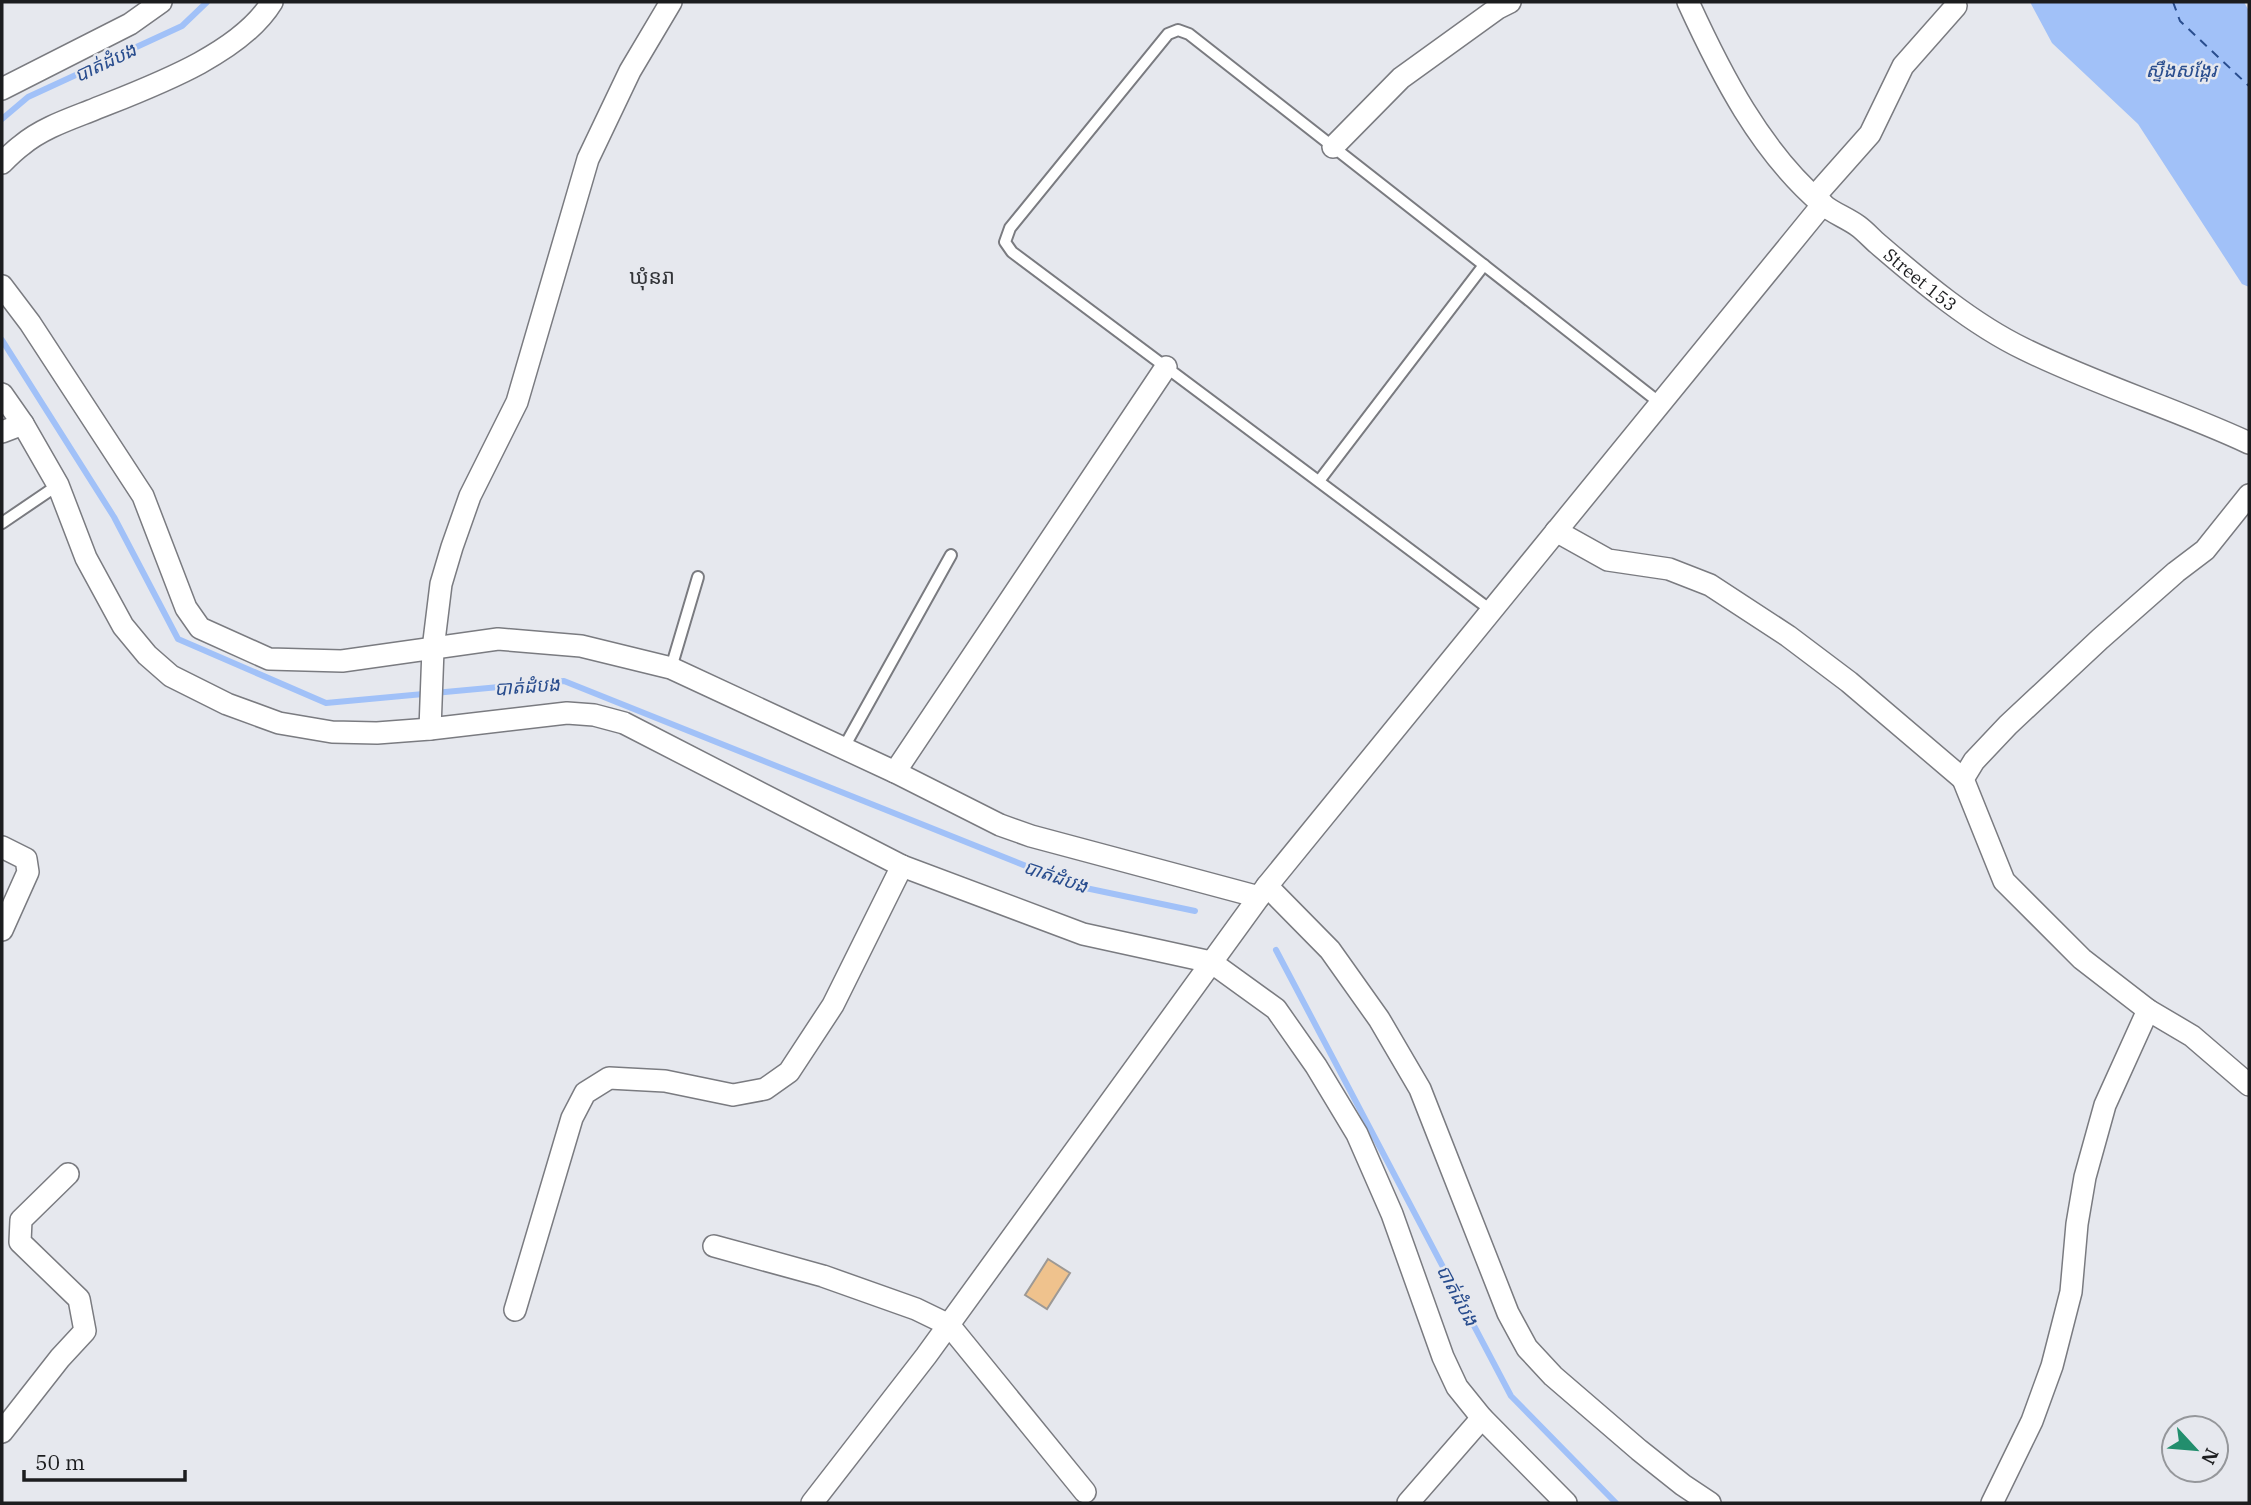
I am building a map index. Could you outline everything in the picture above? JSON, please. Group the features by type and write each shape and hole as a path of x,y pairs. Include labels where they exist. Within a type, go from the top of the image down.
{"street":[{"path":"2,89 130,24 161,2"},
{"path":"2,163 23,144 57,125 144,89 217,54 263,18 272,2"},
{"path":"429,729 433,649 441,584 452,547 470,496 517,401 588,159 630,71 671,2"},
{"path":"1333,147 1401,78 1510,2"},
{"name":"Street 153","path":"1688,2 1708,46 1739,101 1783,164 1819,200 1858,227 1953,305 2022,349 2204,422 2249,443"},
{"path":"812,1503 949,1325 1263,891 1660,403 1819,200 1870,134 1903,66 1956,6"},
{"path":"2,286 30,323 144,496 186,608 200,628 270,659 342,661 498,639 581,646 671,668 1021,833 1263,891 1330,950 1379,1019 1420,1089 1508,1313 1527,1348 1553,1376 1639,1450 1683,1486 1710,1503"},
{"path":"895,772 1166,367"},
{"path":"2,394 23,424 58,485 86,558 123,626 147,655 171,676 227,704 279,723 332,732 377,733 567,713 594,715 624,723 902,866 1083,934 1211,961 1276,1009 1316,1066 1357,1134 1392,1214 1443,1357 1457,1387 1482,1418 1566,1503"},
{"path":"2,432 23,424"},
{"path":"1963,779 1974,761 2008,725 2100,639 2205,550 2249,495"},
{"path":"1556,531 1608,560 1669,569 1710,585 1788,636 1849,682 1963,779 2004,881 2082,959 2148,1010 2192,1036 2249,1085"},
{"path":"2,846 26,859 28,872 2,930"},
{"path":"515,1310 572,1118 584,1093 609,1078 665,1081 733,1096 765,1089 789,1072 833,1004 902,866"},
{"path":"1992,1503 2032,1421 2052,1366 2071,1292 2077,1224 2085,1177 2105,1105 2148,1010"},
{"path":"2,1432 60,1358 85,1331 79,1299 19,1242 21,1220 68,1174"},
{"path":"714,1246 823,1276 916,1309 949,1325 1084,1492"},
{"path":"1408,1503 1482,1418"}],"lane":[{"path":"1492,611 1012,252 1005,242 1010,228 1168,34 1178,30 1189,34 1660,403"},
{"path":"1319,481 1484,265"},
{"path":"2,523 58,485"},
{"path":"843,749 951,555"},
{"path":"671,668 698,577"}],"water":[{"name":"ស្ទឹងសង្កែរ","path":"2030,2 2244,2 2249,11 2249,287 2242,284 2138,124 2052,43"}],"building":[{"path":"1048,1259 1070,1273 1047,1309 1025,1295"}],"waterway":[{"name":"បាត់ដំបង","path":"2,119 28,97 182,26 207,2"},
{"name":"បាត់ដំបង","path":"2,340 114,517 178,639 326,703 564,681 1076,886 1195,911"},
{"name":"បាត់ដំបង","path":"1276,950 1511,1396 1616,1503"}],"ferry route":[{"path":"2173,2 2180,21 2249,86"}],"district":[{"name":"ឃុំនរា","path":"652,276"}]}
